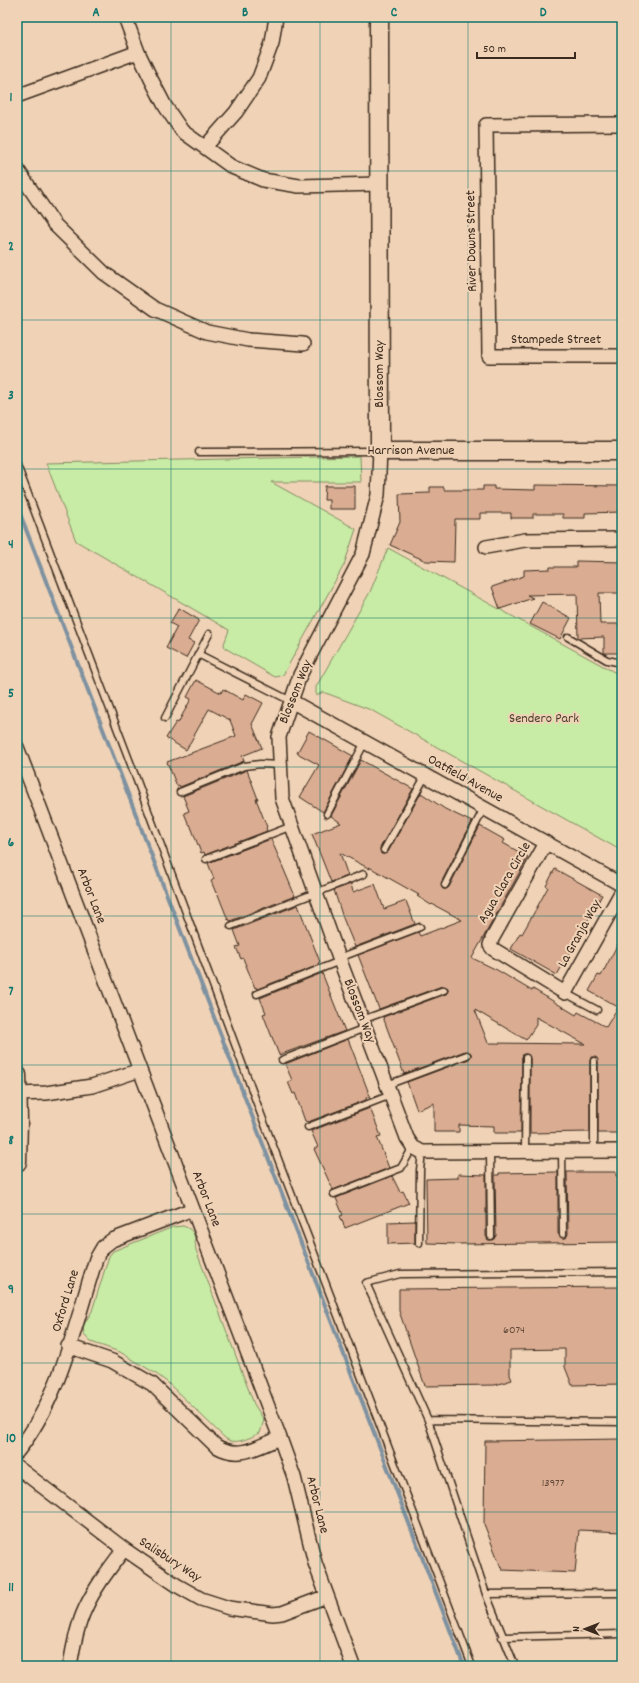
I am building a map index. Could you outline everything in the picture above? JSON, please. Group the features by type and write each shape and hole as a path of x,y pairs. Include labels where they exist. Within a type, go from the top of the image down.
{"street":[{"path":"125,17 138,52 165,106 182,130 232,167 263,180 300,186 379,184"},
{"path":"205,147 236,112 259,78 272,43 276,17"},
{"name":"Blossom Way","path":"379,17 380,451 378,494 363,554 300,675 279,737 282,798 339,959 407,1138 417,1149"},
{"path":"17,96 138,52"},
{"name":"River Downs Street","path":"489,356 486,124 622,124"},
{"path":"17,169 54,224 104,273 155,309 207,332 248,340 303,344"},
{"name":"Stampede Street","path":"489,356 622,356"},
{"name":"Harrison Avenue","path":"380,451 622,451"},
{"path":"486,547 525,540 622,539"},
{"name":"Oatfield Avenue","path":"291,701 622,885"},
{"name":"Arbor Lane","path":"17,747 280,1438 294,1477 315,1563 353,1666"},
{"name":"Agua Clara Circle","path":"546,843 490,945 493,950 565,993"},
{"name":"La Granja Way","path":"565,993 622,891"},
{"path":"18,1094 46,1093 92,1086 140,1070"},
{"path":"17,1075 17,1162"},
{"path":"417,1149 490,1151 622,1151"},
{"name":"Oxford Lane","path":"17,1452 41,1417 54,1390 96,1259 103,1247 112,1240 193,1209"},
{"path":"68,1346 112,1361 152,1384 216,1446 225,1451 236,1454 280,1438"},
{"name":"Salisbury Way","path":"17,1467 124,1549 178,1586 201,1599 229,1608 264,1613 282,1613 327,1596"},
{"path":"70,1666 75,1638 84,1610 101,1579 124,1549"}],"lane":[{"name":"Harrison Avenue","path":"199,452 380,451"},
{"path":"17,465 144,798 262,1117 472,1666"},
{"path":"164,718 209,634"},
{"path":"568,636 607,660 622,664"},
{"path":"198,654 291,701"},
{"path":"327,814 365,742"},
{"path":"180,792 244,766 260,764 280,765"},
{"path":"384,850 426,776"},
{"path":"445,885 484,808"},
{"path":"206,859 292,826"},
{"path":"231,926 364,874"},
{"path":"257,994 420,927"},
{"path":"282,1060 444,990"},
{"path":"565,993 597,1010"},
{"path":"308,1127 467,1055"},
{"path":"525,1151 526,1058"},
{"path":"594,1061 594,1151"},
{"path":"334,1194 401,1168 417,1149"},
{"path":"417,1149 420,1170 419,1243"},
{"path":"490,1151 491,1236"},
{"path":"562,1151 563,1234"},
{"path":"514,1666 486,1594 428,1420 366,1283 400,1274 622,1272"},
{"path":"428,1420 622,1422"},
{"path":"486,1594 622,1593"},
{"path":"502,1637 622,1634"}],"green space":[{"path":"360,456 361,482 271,482 356,529 344,565 283,675 275,677 225,648 224,644 229,630 76,541 46,463"},
{"name":"Sendero Park","path":"388,548 614,672 622,672 622,851 371,710 323,692 316,696 316,687 370,592"},
{"path":"183,1226 193,1232 196,1250 254,1404 264,1420 260,1433 242,1440 233,1441 225,1438 167,1382 155,1373 120,1352 91,1342 84,1335 83,1326 92,1311 109,1256 113,1251 173,1227"}],"building":[{"path":"535,485 622,486 622,512 585,513 585,518 563,518 563,514 533,514 533,518 511,518 511,513 480,513 480,519 455,519 454,562 426,561 390,545 400,522 399,494 430,493 430,487 444,487 444,490 483,490 483,486 494,486 494,489 535,490"},
{"path":"325,486 355,486 355,509 329,509 329,500 324,500"},
{"path":"576,561 622,562 622,593 599,593 600,624 622,624 622,653 604,653 604,637 578,638 577,594 527,595 533,598 500,609 492,587 524,576 524,570 550,569 550,567 576,567"},
{"path":"542,602 571,618 560,639 530,624"},
{"path":"179,608 199,620 188,640 194,643 186,658 166,648 177,627 170,623"},
{"path":"196,680 221,693 223,689 243,700 246,694 263,703 252,724 262,748 242,756 244,761 180,787 179,785 177,786 167,762 236,736 230,720 209,709 186,750 166,738 176,722 178,723 191,699 187,697"},
{"path":"309,731 353,756 323,812 300,797 319,765 297,753"},
{"path":"361,760 413,789 380,848 381,854 388,852 421,793 445,809 472,822 441,883 443,889 449,887 480,826 505,840 503,843 528,857 472,958 497,970 532,991 533,989 576,1015 578,1012 606,1027 618,1007 589,991 598,975 601,976 622,936 622,1133 598,1133 598,1061 594,1057 591,1057 590,1132 530,1133 530,1058 526,1054 523,1054 522,1058 521,1133 494,1133 494,1126 459,1125 459,1132 434,1132 434,1103 417,1110 407,1082 469,1059 471,1053 465,1051 404,1074 383,1017 446,994 448,988 442,986 379,1009 358,955 418,932 420,936 462,920 432,904 431,905 417,896 419,895 369,867 370,869 340,853 348,876 331,882 312,834 341,823 331,816","holes":["475,1010 526,1040 536,1025 536,1017 585,1044 488,1043"]},
{"path":"247,770 258,799 256,799 267,827 267,831 205,855 204,852 201,853 190,824 189,825 184,813 189,811 183,796"},
{"path":"271,839 295,896 230,921 229,919 228,920 211,881 214,879 208,863"},
{"path":"555,869 602,895 557,975 511,949 520,933 522,934 535,911 548,887 546,886"},
{"path":"351,884 353,892 375,884 384,909 406,901 415,924 355,947 343,918 334,890"},
{"path":"298,905 320,962 318,963 319,965 257,989 256,987 255,988 243,958 241,959 236,947 240,946 234,930"},
{"path":"322,973 345,1031 279,1055 263,1014 266,1013 260,998"},
{"path":"348,1039 370,1096 366,1098 366,1100 308,1122 305,1121 295,1093 293,1094 288,1082 292,1080 285,1064"},
{"path":"370,1108 381,1136 377,1137 389,1168 333,1190 314,1149 318,1147 311,1131"},
{"path":"558,1172 558,1234 563,1238 566,1238 568,1234 567,1172 616,1172 616,1176 622,1176 622,1242 427,1243 426,1179 458,1178 458,1174 486,1175 486,1236 488,1240 491,1240 496,1236 495,1175 499,1175 499,1173"},
{"path":"392,1176 400,1192 403,1191 409,1203 345,1228 340,1216 343,1215 336,1198"},
{"path":"415,1221 415,1243 388,1244 388,1222"},
{"path":"622,1287 622,1384 572,1385 565,1367 565,1349 510,1350 510,1375 512,1380 495,1385 425,1386 399,1311 399,1289"},
{"path":"622,1439 622,1532 579,1530 575,1573 502,1570 484,1524 485,1441"}],"waterway":[{"path":"17,506 464,1666"}]}
